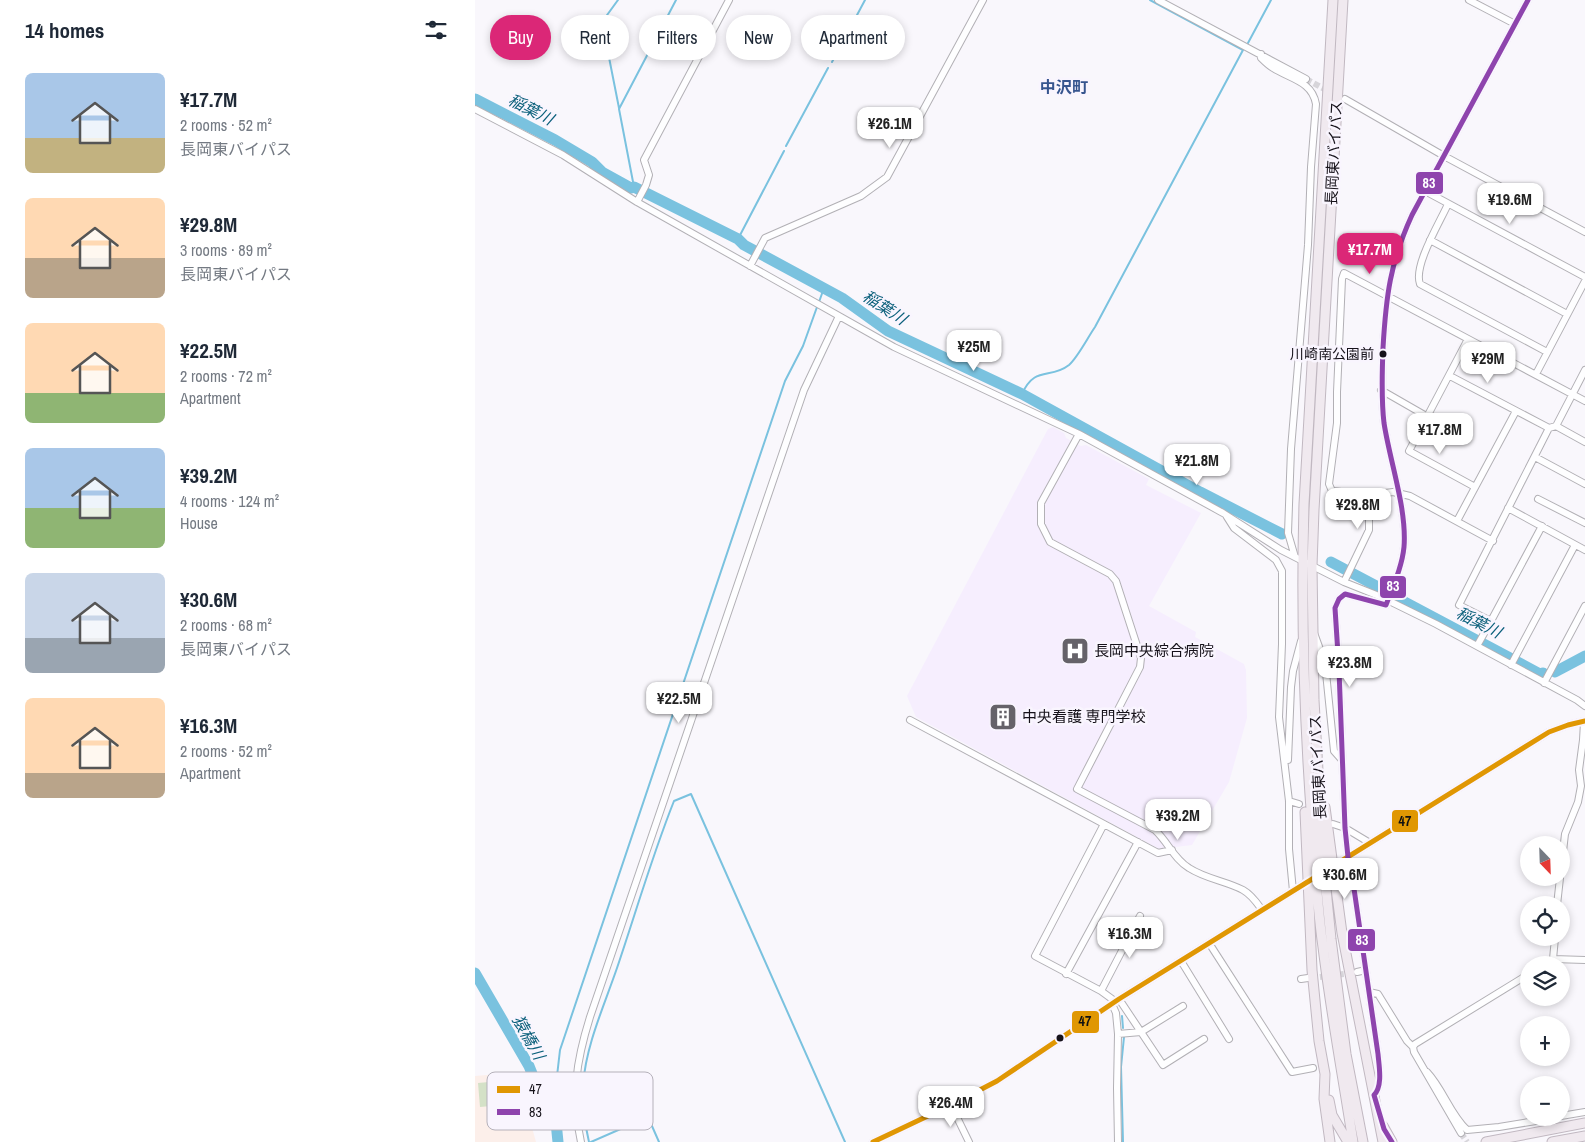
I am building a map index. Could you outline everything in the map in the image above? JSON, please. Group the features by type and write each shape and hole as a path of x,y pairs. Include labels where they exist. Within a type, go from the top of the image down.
{"highway":[{"name":"長岡東バイパス","path":"1343,0 1317,435 1313,566 1315,737 1323,858 1331,939 1355,1122 1353,1142"},
{"path":"1335,131 1348,0"},
{"name":"長岡東バイパス","path":"1333,2 1299,559 1304,697 1313,844 1322,946 1343,1082 1363,1142"},
{"path":"1304,697 1302,728 1310,938 1316,1014 1332,1115 1348,1142"},
{"path":"1315,737 1341,926 1374,1095 1380,1139"},
{"path":"1325,1074 1324,1099 1330,1142"},
{"path":"1374,1095 1384,1128 1392,1142"},
{"path":"1486,1142 1585,1123"},
{"path":"1552,1142 1585,1136"}],"street":[{"path":"638,200 649,175 644,160 729,0"},
{"path":"752,264 765,238 861,196 887,177 983,0"},
{"path":"1158,0 1306,79"},
{"path":"1469,0 1515,24"},
{"path":"1374,1095 1378,1089 1378,1054 1351,868 1346,862 1348,857 1335,608 1339,599 1345,594 1386,605 1398,574 1404,548 1404,524 1385,424 1381,390 1387,295 1397,250 1412,215 1528,0"},
{"path":"1261,54 1261,58 1271,67 1309,87 1315,96 1316,104 1311,160 1308,246 1291,449 1288,533 1299,559"},
{"path":"1345,99 1444,156 1585,232"},
{"path":"475,109 563,155 893,347 1079,434 1223,513 1263,540 1313,566 1388,600 1477,646 1585,706"},
{"path":"1425,191 1585,279 1536,374"},
{"path":"1449,204 1430,240 1417,278 1420,284 1547,352"},
{"path":"1430,240 1567,314"},
{"path":"1493,541 1410,496 1398,492 1369,495 1332,491 1329,484 1337,423 1344,273 1585,401"},
{"path":"576,1072 585,1032 804,390 839,316"},
{"path":"1468,339 1409,451 1475,487"},
{"path":"1491,620 1459,605 1493,541 1507,508 1585,370"},
{"path":"1450,376 1516,411 1585,442"},
{"path":"1381,390 1428,417"},
{"path":"1457,521 1516,411"},
{"path":"1079,434 1041,503 1041,524 1050,542 1111,574 1120,588 1141,658 1140,667 1077,789 1155,830 1165,839 1176,859 1188,868 1203,876 1243,890 1252,896 1262,910"},
{"path":"1535,457 1585,484"},
{"path":"1345,579 1369,530 1369,495"},
{"path":"1538,499 1585,523"},
{"path":"1507,508 1585,550"},
{"path":"1223,513 1234,528 1277,560 1282,571 1279,717 1289,801 1289,850 1293,890"},
{"path":"1477,646 1541,526"},
{"path":"1511,665 1575,545"},
{"path":"1543,683 1585,606"},
{"path":"1286,779 1291,686 1303,632"},
{"path":"1314,632 1323,653 1328,678 1335,751 1342,760"},
{"path":"910,720 1158,853 1172,850"},
{"path":"1338,863 1549,732 1568,725 1584,722 1579,770 1580,794 1565,836"},
{"path":"1289,801 1299,804"},
{"path":"1104,824 1035,956 1101,991 1112,999 1111,1004 1116,1013 1118,1034 1119,1142"},
{"path":"1333,824 1345,828 1370,844"},
{"path":"1066,974 1138,842"},
{"path":"873,1142 951,1106 997,1081 1111,1004 1304,884"},
{"path":"1101,991 1140,916"},
{"path":"1209,943 1292,1072 1313,1068"},
{"path":"1570,960 1585,960"},
{"path":"1181,961 1229,1039"},
{"path":"1357,972 1366,970"},
{"path":"1413,1047 1520,980"},
{"path":"1369,992 1378,994 1407,1042 1413,1047 1420,1064 1461,1133"},
{"path":"1119,999 1163,1065 1204,1039"},
{"path":"1118,1034 1141,1032 1183,1006"},
{"path":"1420,1064 1434,1080 1467,1130 1520,1123"},
{"path":"951,1106 969,1142"},
{"path":"1570,1114 1585,1112"}],"shaded area":[{"name":"長岡中央綜合病院","path":"1053,427 1064,433 1066,438 1081,446 1086,445 1149,479 1146,485 1201,513 1149,606 1196,632 1195,637 1244,664 1246,670 1247,718 1229,782 1192,845 1159,849 916,717 907,696 1048,429"},
{"path":"487,1075 487,1130 533,1130 536,1142 475,1142 475,1076"}],"green space":[{"path":"487,1082 487,1106 480,1107 478,1083"}],"waterway":[{"path":"618,0 602,22 619,108"},
{"path":"634,187 619,109 676,0"},
{"path":"832,62 865,0"},
{"path":"1022,394 1032,379 1043,374 1055,372 1069,365 1079,352 1095,327 1243,50 1150,0"},
{"path":"1248,43 1271,0"},
{"path":"786,146 828,68"},
{"name":"稲葉川","path":"475,99 555,140 592,162 602,172 631,188 634,187 738,239 744,245 842,298 888,331 1022,394 1200,492 1282,534"},
{"path":"738,239 784,151"},
{"path":"819,302 824,288"},
{"path":"557,1072 560,1050 785,381 803,346 817,307"},
{"name":"稲葉川","path":"1331,562 1384,590"},
{"name":"稲葉川","path":"1401,600 1540,674 1543,673"},
{"name":"稲葉川","path":"1555,672 1585,656"},
{"path":"585,1072 601,1011 674,801 691,794 845,1142"},
{"name":"猿橋川","path":"475,973 531,1072"},
{"path":"1122,1016 1123,1028"},
{"path":"1123,1142 1121,1067 1124,1037"},
{"path":"653,1128 659,1142"},
{"name":"猿橋川","path":"557,1130 558,1142"},
{"path":"587,1130 589,1142"},
{"path":"591,1142 618,1130"}],"tunnel":[{"path":"1306,79 1330,92"},
{"path":"1311,978 1353,973"},
{"path":"1461,1133 1467,1142"}],"transit line":[{"name":"83","path":"1392,1142 1384,1129 1374,1095 1379,1086 1380,1070 1351,868 1346,862 1348,857 1335,608 1339,599 1345,594 1386,605 1399,569 1404,547 1403,517 1384,423 1382,395 1384,329 1390,280 1412,215 1528,0"},
{"name":"47","path":"873,1142 997,1081 1119,999 1549,732 1585,721"}],"place":[{"name":"川崎南公園前","path":"1383,354"},
{"name":"長岡中央綜合病院","path":"1075,651"},
{"name":"中央看護 専門学校","path":"1003,717"}],"district":[{"name":"中沢町","path":"1064,87"}]}
